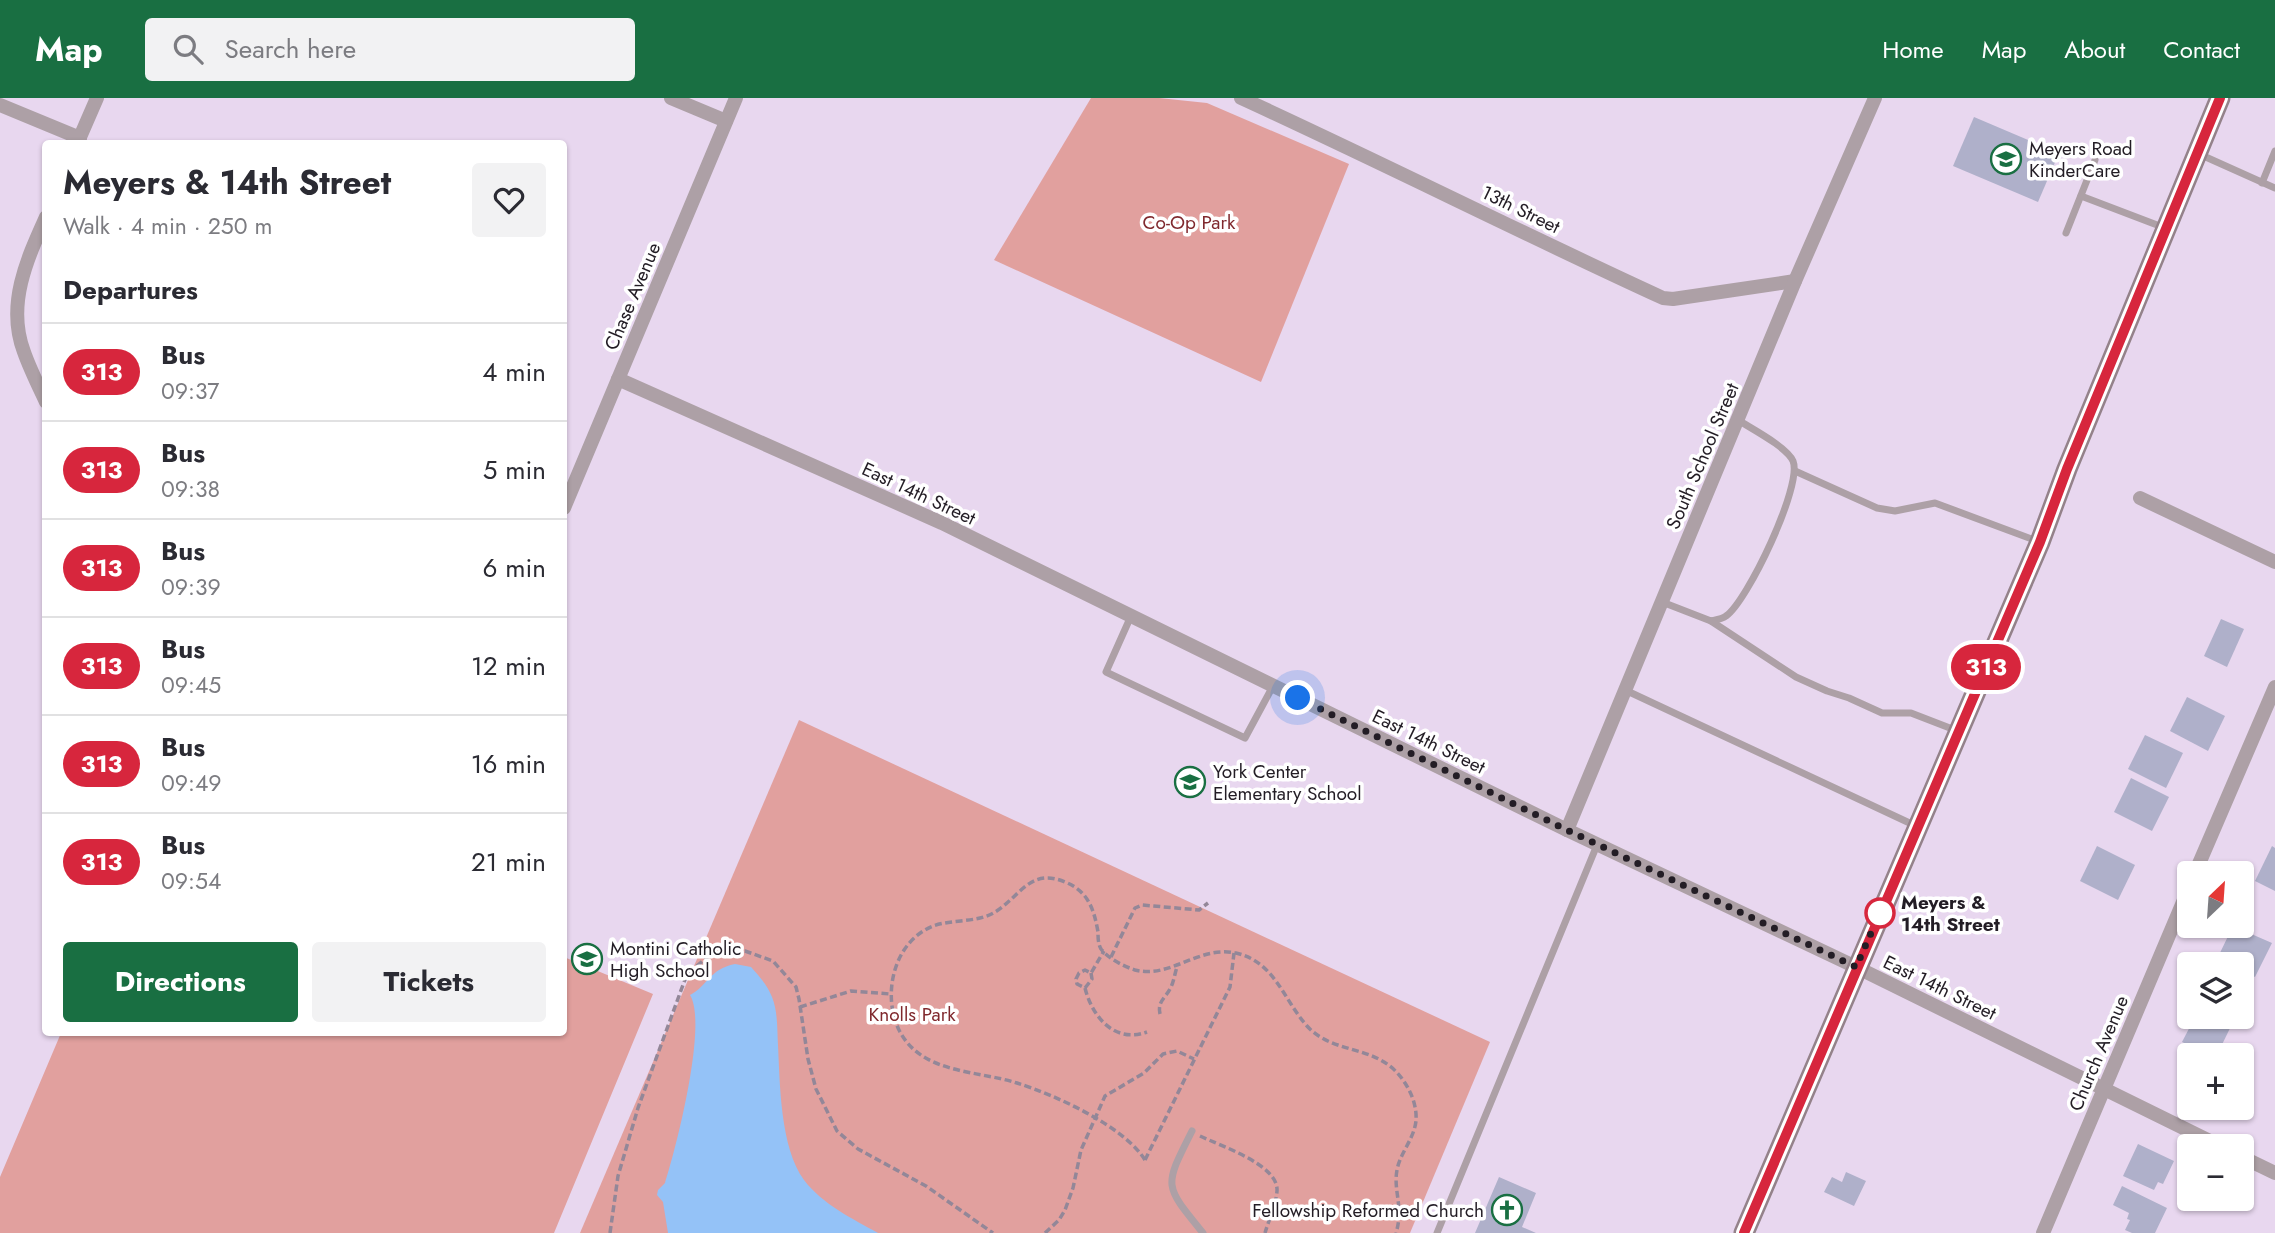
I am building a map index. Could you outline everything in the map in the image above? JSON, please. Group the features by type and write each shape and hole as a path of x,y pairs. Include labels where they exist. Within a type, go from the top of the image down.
{"street":[{"path":"79,140 97,98"},
{"path":"671,98 726,121"},
{"name":"Chase Avenue","path":"567,501 736,98"},
{"name":"13th Street","path":"1241,98 1390,166 1550,246 1663,298 1673,299 1795,281"},
{"name":"South School Street","path":"1567,830 1795,281 1875,98"},
{"path":"1744,1233 2040,542 2067,469 2220,98"},
{"path":"0,105 77,140"},
{"path":"42,227 23,274 17,300 17,325 23,350 42,393"},
{"name":"East 14th Street","path":"618,379 942,523 2195,1134"},
{"path":"2140,498 2275,562"},
{"path":"2200,861 2275,687"},
{"name":"Church Avenue","path":"2043,1233 2177,916"},
{"path":"2254,1163 2275,1173"}],"lane":[{"path":"2262,183 2275,151"},
{"path":"2198,153 2275,188"},
{"path":"2066,233 2095,160"},
{"path":"2081,196 2168,229"},
{"path":"1711,621 1726,616 1751,585 1771,544 1795,471 1793,461 1784,450 1738,419"},
{"path":"1795,471 1877,509 1895,511 1935,503 2040,542"},
{"path":"1662,602 1711,621 1796,677 1826,691 1882,713 1925,716 1958,732"},
{"path":"1131,616 1106,672 1245,738 1273,686"},
{"path":"1625,690 1917,826"},
{"path":"1437,1233 1598,845"},
{"path":"1192,1132 1172,1171 1170,1184 1176,1199 1203,1233"}],"path":[{"path":"1234,953 1230,987 1144,1160 1138,1150 1115,1129 1017,1083 930,1062 912,1049 905,1040 891,1009 890,994 905,947 934,926 993,914 1024,886 1044,878 1063,881 1089,899 1095,914 1100,947 1127,967 1160,972 1210,952 1234,953 1257,960 1271,975 1307,1026 1323,1039 1380,1058 1396,1069 1411,1092 1416,1108 1416,1122 1397,1170 1401,1209 1396,1233"},
{"path":"1111,957 1135,908 1142,905 1199,909 1208,903"},
{"path":"610,1233 618,1176 638,1108 687,974 709,956 725,951 758,954 773,961 796,987 816,1089 836,1131 859,1149 926,1186 993,1233"},
{"path":"1104,951 1091,973 1092,979 1085,988 1088,1002 1102,1023 1120,1033 1128,1035 1147,1032"},
{"path":"1160,1014 1161,1000 1171,986 1178,964"},
{"path":"1085,988 1077,984 1076,978 1079,972 1085,970 1091,973"},
{"path":"800,1007 851,991 890,994"},
{"path":"1045,1233 1065,1210 1073,1188 1080,1150 1105,1096 1144,1073 1163,1054 1177,1051 1194,1059"},
{"path":"1192,1132 1264,1166 1274,1176 1278,1188 1265,1233"}],"green space":[{"name":"Co-Op Park","path":"1091,98 1159,98 1207,103 1349,164 1261,382 994,260"},
{"name":"Knolls Park","path":"799,720 1490,1042 1410,1233 580,1233"},
{"name":"Montini Catholic High School","path":"567,958 653,994 554,1233 0,1233 0,1177 60,1036 567,1036"}],"water":[{"path":"735,964 751,967 766,985 774,1003 783,1115 796,1166 811,1189 838,1210 878,1233 668,1233 663,1202 657,1195 665,1183 670,1166 693,1058 695,1010 690,995 714,974"}],"building":[{"name":"Meyers Road KinderCare","path":"1974,117 2059,153 2038,202 1953,166"},
{"path":"2221,619 2244,629 2227,667 2204,656"},
{"path":"2187,697 2225,716 2208,751 2170,731"},
{"path":"2145,735 2183,753 2166,788 2128,769"},
{"path":"2131,778 2169,797 2152,831 2114,812"},
{"path":"2097,846 2135,865 2118,900 2080,881"},
{"path":"2272,846 2275,848 2275,891 2255,881"},
{"path":"2254,935 2272,943 2255,977 2254,952 2220,952 2227,938 2254,938"},
{"path":"2189,1029 2230,1029 2223,1043 2182,1042"},
{"path":"2138,1144 2174,1161 2163,1184 2158,1182 2154,1190 2123,1176"},
{"path":"1846,1172 1866,1181 1854,1206 1824,1192 1832,1177 1842,1182"},
{"name":"Fellowship Reformed Church","path":"1499,1177 1536,1193 1522,1227 1536,1233 1475,1233"},
{"path":"2122,1186 2167,1208 2155,1233 2132,1233 2125,1230 2130,1220 2127,1219 2129,1213 2113,1205"}],"bus line":[{"name":"313","path":"1744,1233 2040,542 2067,469 2220,98"}],"place":[{"name":"Meyers Road KinderCare","path":"2006,159"},
{"name":"York Center Elementary School","path":"1190,782"},
{"name":"Meyers & 14th Street","path":"1880,913"},
{"name":"Montini Catholic High School","path":"587,959"},
{"name":"Fellowship Reformed Church","path":"1507,1210"}],"route":[{"path":"1298,698 1856,967 1880,913"}]}
